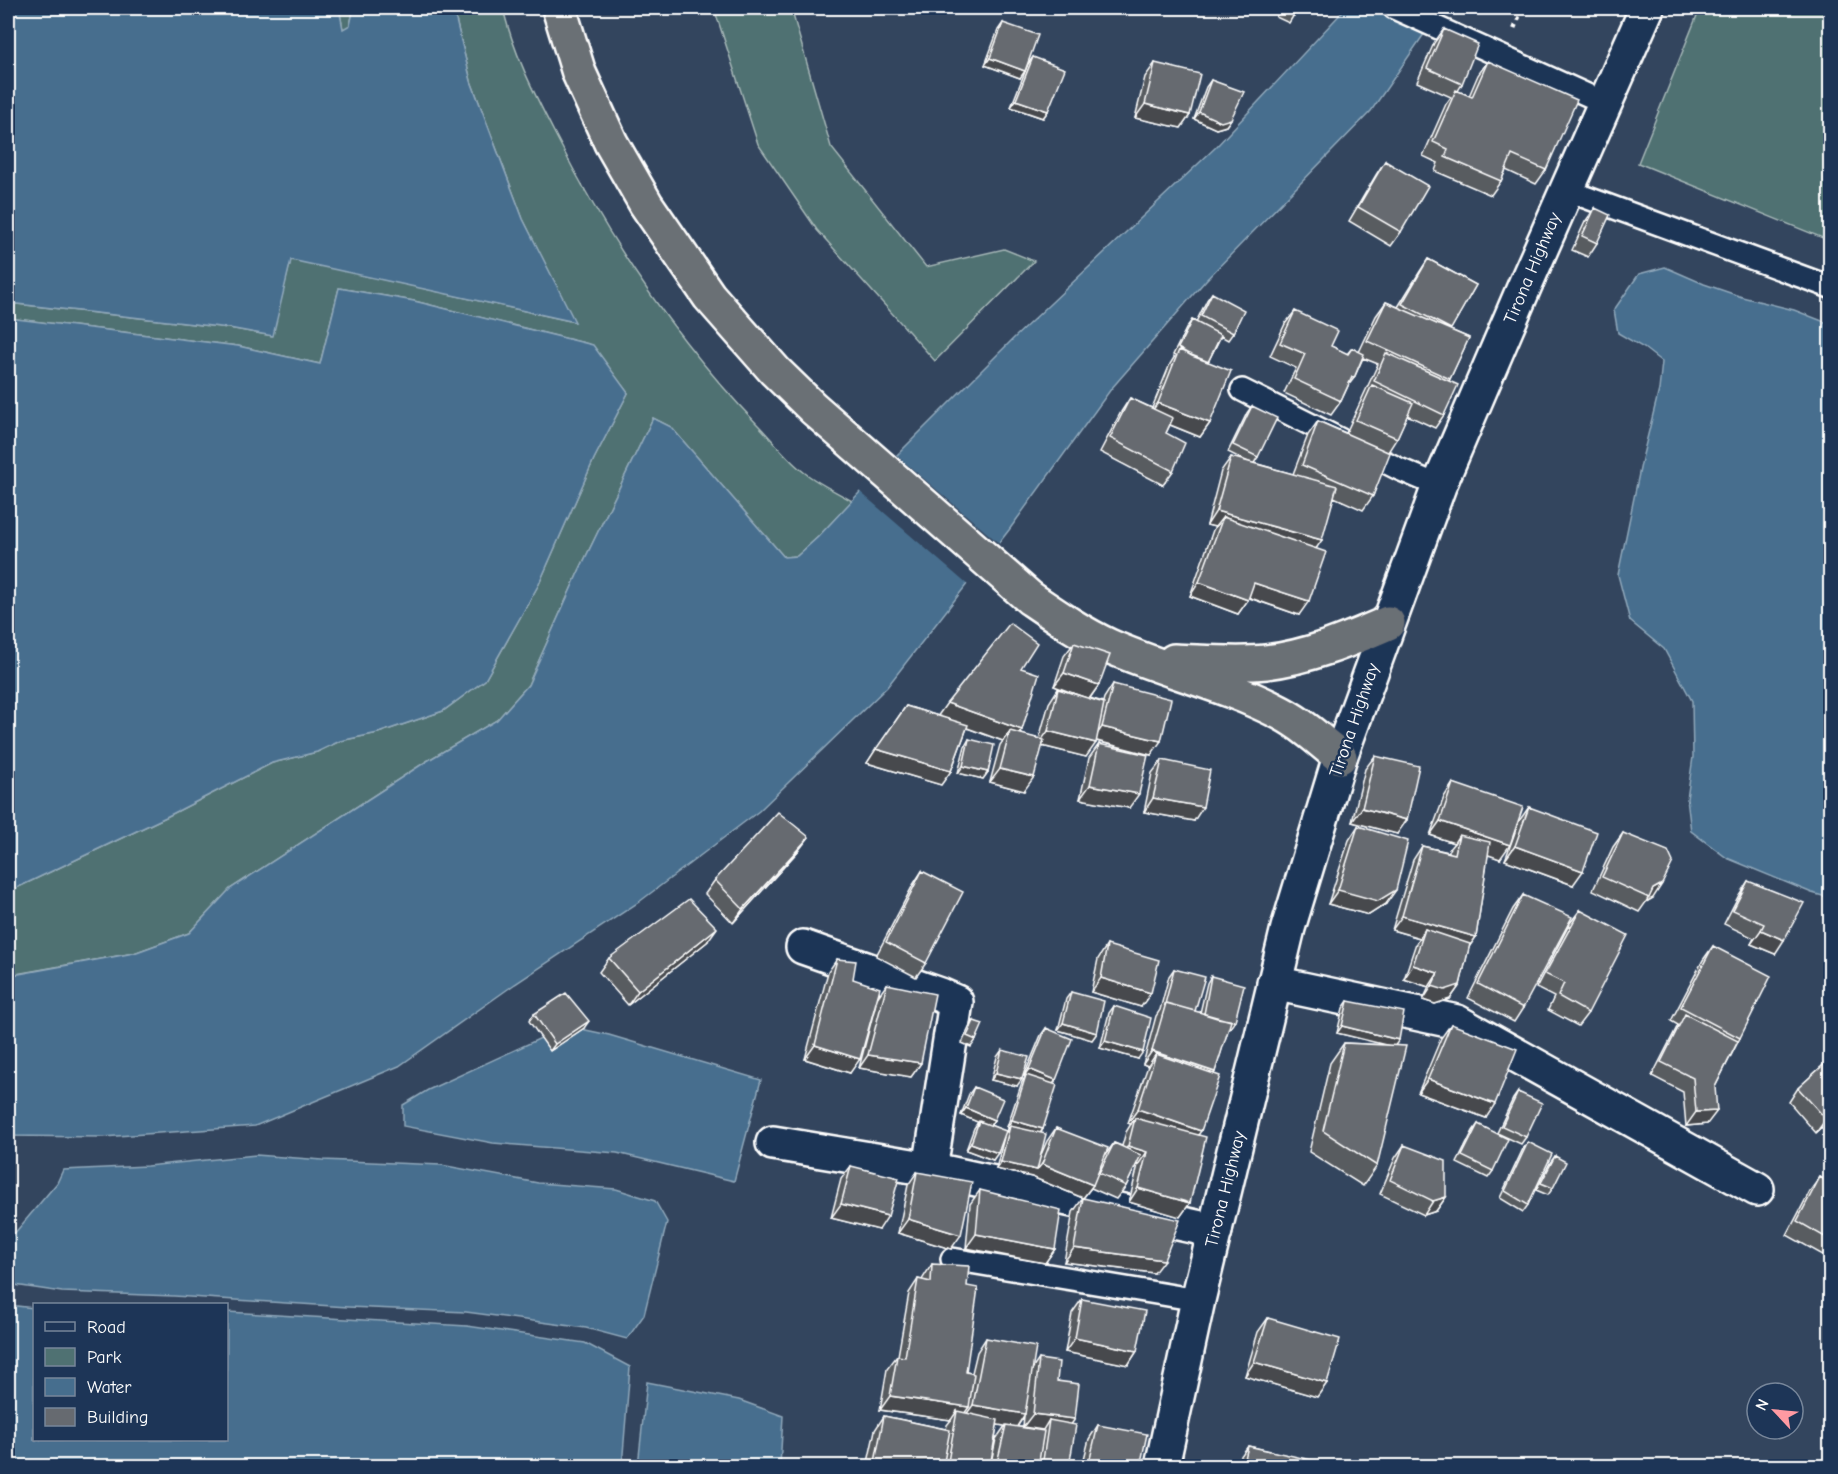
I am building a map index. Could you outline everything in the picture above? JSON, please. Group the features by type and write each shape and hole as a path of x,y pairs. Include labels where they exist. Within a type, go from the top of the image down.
{"highway":[{"path":"559,8 579,73 611,143 646,204 709,296 775,371 851,442 1030,598 1058,618 1092,638 1148,661 1244,695 1282,713 1340,757"},
{"path":"1148,661 1263,662 1285,659 1331,646 1388,623"}],"main road":[{"name":"Tirona Highway","path":"1162,1467 1198,1300 1274,983 1288,928 1340,757 1439,486 1647,8"},
{"path":"803,947 940,994 956,1002 930,1169"},
{"path":"1274,983 1457,1022 1757,1189"},
{"path":"773,1143 930,1169 1215,1231"}],"lane":[{"path":"1394,8 1605,103"},
{"path":"1566,190 1830,287"},
{"path":"1242,390 1400,469 1439,486"},
{"path":"952,1259 1198,1300"}],"green space":[{"path":"339,8 354,8 350,25 343,30"},
{"path":"453,8 503,8 518,56 547,119 597,212 645,287 698,358 786,456 810,477 852,501 797,556 784,557 671,427 653,418 578,573 528,685 497,720 427,761 230,889 189,933 134,953 16,974 8,933 10,891 166,817 272,763 317,752 340,741 378,733 443,711 485,680 539,584 594,459 628,393 592,345 414,301 339,288 320,364 238,346 8,318 8,303 229,328 272,336 291,259 574,322 523,219 471,81"},
{"path":"714,8 791,8 831,147 926,267 1004,249 1034,261 935,361 817,230 758,144"},
{"path":"1700,8 1830,8 1830,241 1638,163"}],"water":[{"path":"8,8 339,8 343,29 350,25 354,8 453,8 471,81 523,219 575,322 291,260 273,336 229,328 8,303"},
{"path":"1346,8 1442,8 1371,111 1206,280 1111,389 1009,530 887,687 759,811 639,902 515,984 399,1066 255,1126 103,1137 8,1136 8,976 134,953 189,933 230,889 427,761 497,720 528,685 578,573 653,418 671,427 784,557 797,556 1014,338 1216,147"},
{"path":"1665,267 1704,284 1742,297 1794,310 1830,324 1830,898 1812,893 1727,858 1691,831 1687,799 1693,757 1692,701 1664,649 1630,621 1618,575 1659,390 1662,362 1618,333 1614,310 1639,274"},
{"path":"339,288 414,301 593,345 628,393 594,459 539,584 485,680 443,711 378,733 340,741 317,752 272,763 166,817 10,891 8,887 8,318 238,346 320,364"},
{"path":"567,1026 609,1035 761,1080 734,1181 617,1153 493,1143 403,1126 403,1105 428,1090"},
{"path":"256,1155 441,1165 538,1183 616,1189 655,1201 667,1222 644,1315 627,1339 586,1328 466,1312 62,1292 8,1284 8,1241 57,1183 63,1170 147,1166"},
{"path":"8,1305 33,1308 33,1441 228,1441 228,1312 467,1326 585,1343 630,1367 622,1466 8,1466"},
{"path":"647,1382 739,1400 783,1416 780,1466 638,1466"}],"pier":[{"path":"894,453 1001,545 969,586 858,490"}],"building":[{"path":"1298,8 1294,16 1281,10"},
{"path":"1003,23 1038,35 1025,71 990,58"},
{"path":"1444,29 1478,44 1462,84 1427,68"},
{"path":"1033,57 1065,69 1048,111 1016,100"},
{"path":"1488,61 1577,100 1546,170 1512,155 1501,181 1445,157 1448,149 1433,142 1456,90 1472,97"},
{"path":"1155,63 1200,74 1190,115 1145,104"},
{"path":"1211,80 1244,92 1231,119 1221,122 1199,112"},
{"path":"1385,161 1428,186 1401,232 1358,207"},
{"path":"1595,208 1610,215 1597,243 1582,236"},
{"path":"1428,259 1476,285 1451,329 1402,304"},
{"path":"1212,293 1244,310 1233,333 1201,316"},
{"path":"1386,302 1469,338 1450,379 1367,341"},
{"path":"1295,311 1338,331 1331,346 1348,354 1352,348 1364,354 1341,401 1294,379 1305,354 1280,343"},
{"path":"1192,320 1221,335 1208,362 1178,348"},
{"path":"1179,350 1231,371 1210,423 1158,403"},
{"path":"1386,353 1458,385 1444,415 1374,381"},
{"path":"1372,385 1413,403 1397,438 1356,420"},
{"path":"1130,398 1173,418 1166,433 1185,443 1173,471 1110,438"},
{"path":"1252,406 1277,418 1258,457 1233,445"},
{"path":"1318,421 1390,453 1373,496 1302,465"},
{"path":"1231,457 1337,486 1322,540 1216,511"},
{"path":"1223,517 1326,552 1309,601 1254,583 1248,600 1199,582"},
{"path":"1010,623 1037,643 1021,668 1039,674 1022,730 947,703"},
{"path":"1074,643 1110,655 1099,685 1064,673"},
{"path":"1113,684 1171,699 1161,741 1102,727"},
{"path":"1058,689 1104,703 1096,743 1048,731"},
{"path":"906,706 968,725 951,771 876,749"},
{"path":"1010,731 1044,740 1034,777 1000,769"},
{"path":"969,739 994,745 988,772 963,766"},
{"path":"1099,744 1148,755 1139,794 1090,785"},
{"path":"1375,756 1419,766 1407,820 1362,808"},
{"path":"1162,760 1210,770 1203,807 1153,798"},
{"path":"1453,783 1523,807 1510,845 1440,821"},
{"path":"1529,807 1597,832 1583,871 1515,846"},
{"path":"778,812 809,837 743,909 715,880"},
{"path":"1358,826 1408,841 1396,890 1378,901 1338,890"},
{"path":"1623,833 1668,851 1673,862 1662,884 1653,889 1649,898 1602,877"},
{"path":"1459,835 1490,842 1476,937 1402,916 1422,846 1455,854"},
{"path":"922,871 963,892 926,963 886,942"},
{"path":"1748,881 1804,903 1784,940 1761,930 1764,924 1733,910"},
{"path":"1523,895 1572,917 1523,1008 1478,984"},
{"path":"689,899 717,928 638,991 609,958"},
{"path":"1580,910 1628,935 1588,1013 1558,996 1564,983 1545,974"},
{"path":"1425,929 1470,944 1460,985 1445,990 1432,986 1438,973 1413,965"},
{"path":"1107,945 1159,960 1151,993 1101,978"},
{"path":"1713,946 1771,976 1740,1038 1681,1007"},
{"path":"837,959 856,961 853,979 880,988 860,1059 815,1045"},
{"path":"1174,969 1205,977 1195,1011 1165,1004"},
{"path":"1211,976 1244,985 1235,1021 1204,1014"},
{"path":"887,984 935,994 921,1063 868,1055"},
{"path":"1071,992 1104,1001 1097,1033 1063,1023"},
{"path":"566,993 589,1021 555,1044 534,1014"},
{"path":"1348,1001 1404,1012 1399,1040 1342,1026"},
{"path":"1166,1003 1231,1021 1215,1072 1152,1051"},
{"path":"1114,1006 1151,1018 1143,1052 1105,1041"},
{"path":"1685,1014 1738,1041 1715,1087 1717,1111 1696,1112 1693,1078 1661,1062"},
{"path":"974,1021 983,1024 976,1040 967,1036"},
{"path":"1451,1024 1517,1049 1495,1104 1428,1079"},
{"path":"1046,1028 1072,1039 1056,1080 1029,1069"},
{"path":"1344,1043 1406,1046 1377,1166 1323,1131"},
{"path":"1002,1050 1029,1057 1022,1079 996,1073"},
{"path":"1156,1054 1220,1076 1201,1131 1138,1109"},
{"path":"1830,1059 1830,1115 1826,1119 1798,1088"},
{"path":"1026,1075 1057,1085 1043,1129 1012,1120"},
{"path":"974,1087 1003,1099 994,1120 966,1108"},
{"path":"1518,1092 1542,1103 1526,1137 1502,1126"},
{"path":"1135,1118 1206,1137 1190,1203 1138,1188 1147,1152 1128,1146"},
{"path":"979,1121 1006,1131 998,1153 971,1143"},
{"path":"1478,1124 1508,1139 1493,1171 1462,1156"},
{"path":"1010,1126 1046,1134 1037,1170 1001,1162"},
{"path":"1056,1128 1108,1148 1093,1185 1042,1164"},
{"path":"1528,1142 1552,1154 1528,1205 1505,1191"},
{"path":"1114,1143 1141,1155 1126,1186 1099,1173"},
{"path":"1404,1145 1446,1161 1446,1197 1433,1201 1390,1180"},
{"path":"1555,1156 1566,1162 1553,1188 1541,1183"},
{"path":"851,1166 899,1178 888,1216 841,1204"},
{"path":"917,1172 972,1182 961,1235 908,1219"},
{"path":"1820,1177 1830,1183 1830,1240 1797,1221"},
{"path":"980,1190 1061,1210 1055,1249 976,1234"},
{"path":"1083,1198 1180,1220 1164,1260 1074,1248"},
{"path":"932,1264 969,1266 967,1286 978,1288 966,1372 974,1374 969,1407 890,1396 897,1356 905,1357 918,1279 931,1282"},
{"path":"1082,1299 1145,1311 1137,1351 1075,1338"},
{"path":"1268,1318 1340,1339 1327,1383 1254,1362"},
{"path":"986,1338 1036,1347 1025,1414 973,1405"},
{"path":"1039,1359 1059,1362 1057,1381 1079,1384 1075,1419 1033,1414"},
{"path":"957,1411 998,1420 990,1467 947,1467"},
{"path":"884,1416 950,1430 943,1467 874,1467"},
{"path":"1049,1420 1076,1425 1069,1467 1042,1467"},
{"path":"1006,1425 1044,1431 1038,1467 996,1467"},
{"path":"1098,1425 1147,1434 1140,1467 1088,1467"},
{"path":"1248,1446 1338,1466 1338,1467 1243,1467"}]}
